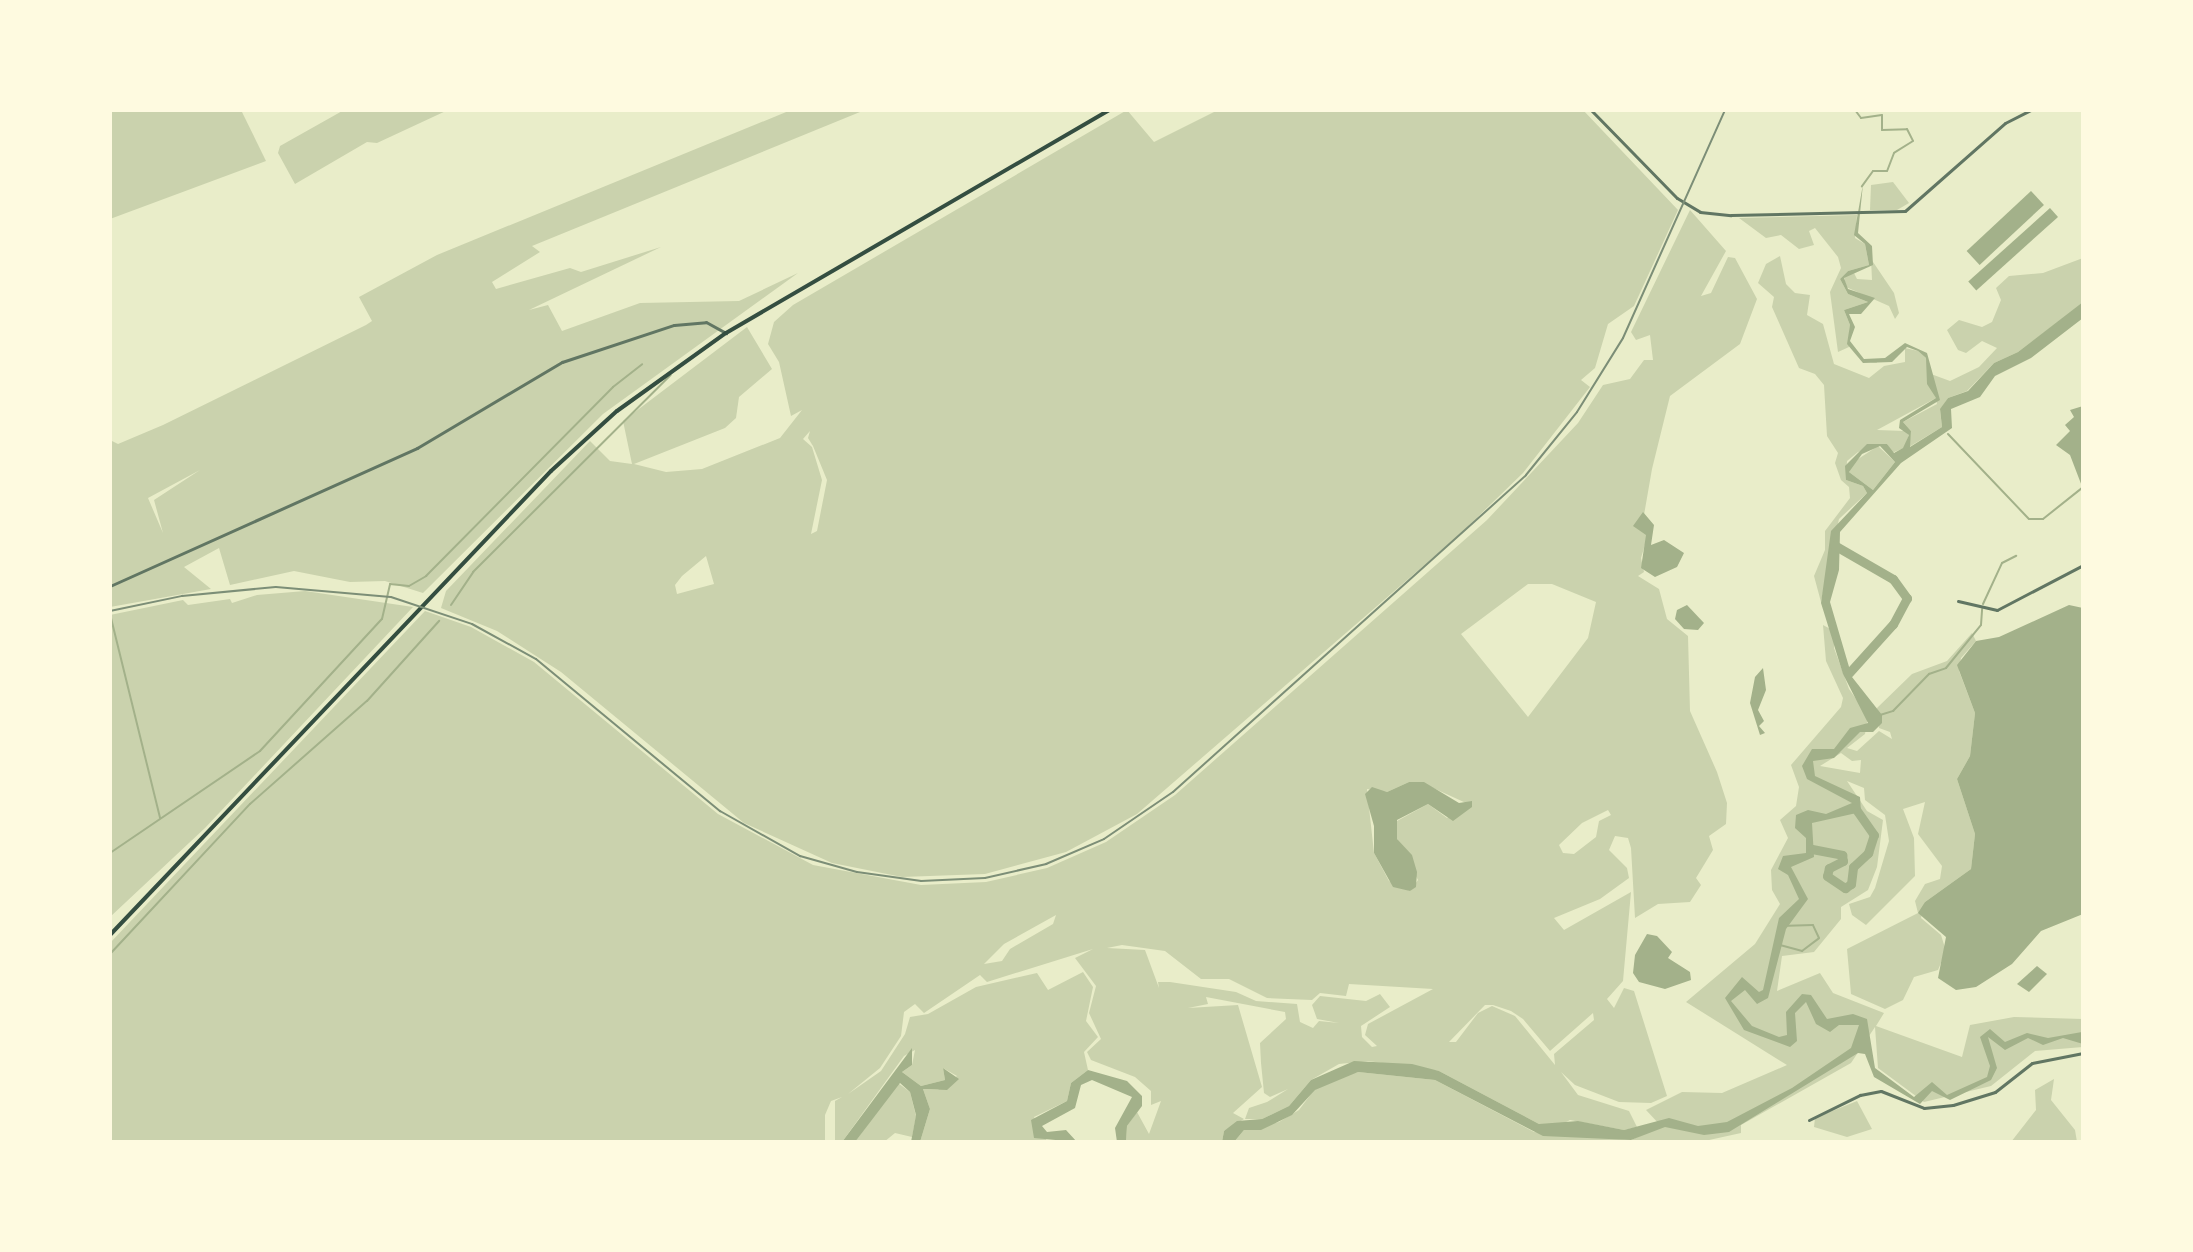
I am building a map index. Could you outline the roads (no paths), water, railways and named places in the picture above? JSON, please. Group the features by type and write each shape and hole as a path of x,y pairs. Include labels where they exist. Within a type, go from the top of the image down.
{"main road":[{"path":"110,935 427,601 598,427 726,333 1109,110"}],"street":[{"path":"1591,110 1668,191 1700,212 1894,214 1914,205 2005,123 2031,110"},
{"path":"110,586 417,448 562,362 674,325 706,322 726,333"},
{"path":"1958,601 1997,610 2083,565"},
{"path":"1809,1120 1860,1095 1881,1091 1924,1108 1953,1105 1995,1092 2032,1063 2083,1053"}],"waterway":[{"path":"1855,110 1861,118 1882,115 1882,130 1907,129 1913,141 1894,153 1887,171 1873,171 1862,186"},
{"path":"110,853 260,751 382,619 390,584 409,586 426,576 613,387 642,364"},
{"path":"451,605 473,572 671,375"},
{"path":"1948,434 2029,519 2043,519 2082,488"},
{"path":"1834,545 1893,579 1907,598 1893,624 1848,674"},
{"path":"1983,604 2002,563 2016,556"},
{"path":"1880,715 1893,711 1929,674 1946,668 1981,625 1982,609"},
{"path":"110,614 160,818"},
{"path":"110,954 250,804 367,701 439,621"},
{"path":"1812,849 1842,855 1843,861 1829,868 1827,876 1845,888 1851,884 1853,867 1868,853 1874,835 1855,808"},
{"path":"1780,945 1802,951 1819,938 1813,925 1788,926"}],"railway":[{"path":"110,611 182,596 276,587 391,597 472,624 536,659 720,811 800,856 857,872 921,881 985,878 1046,864 1104,839 1173,792 1526,475 1577,412 1623,338 1725,110"}]}
